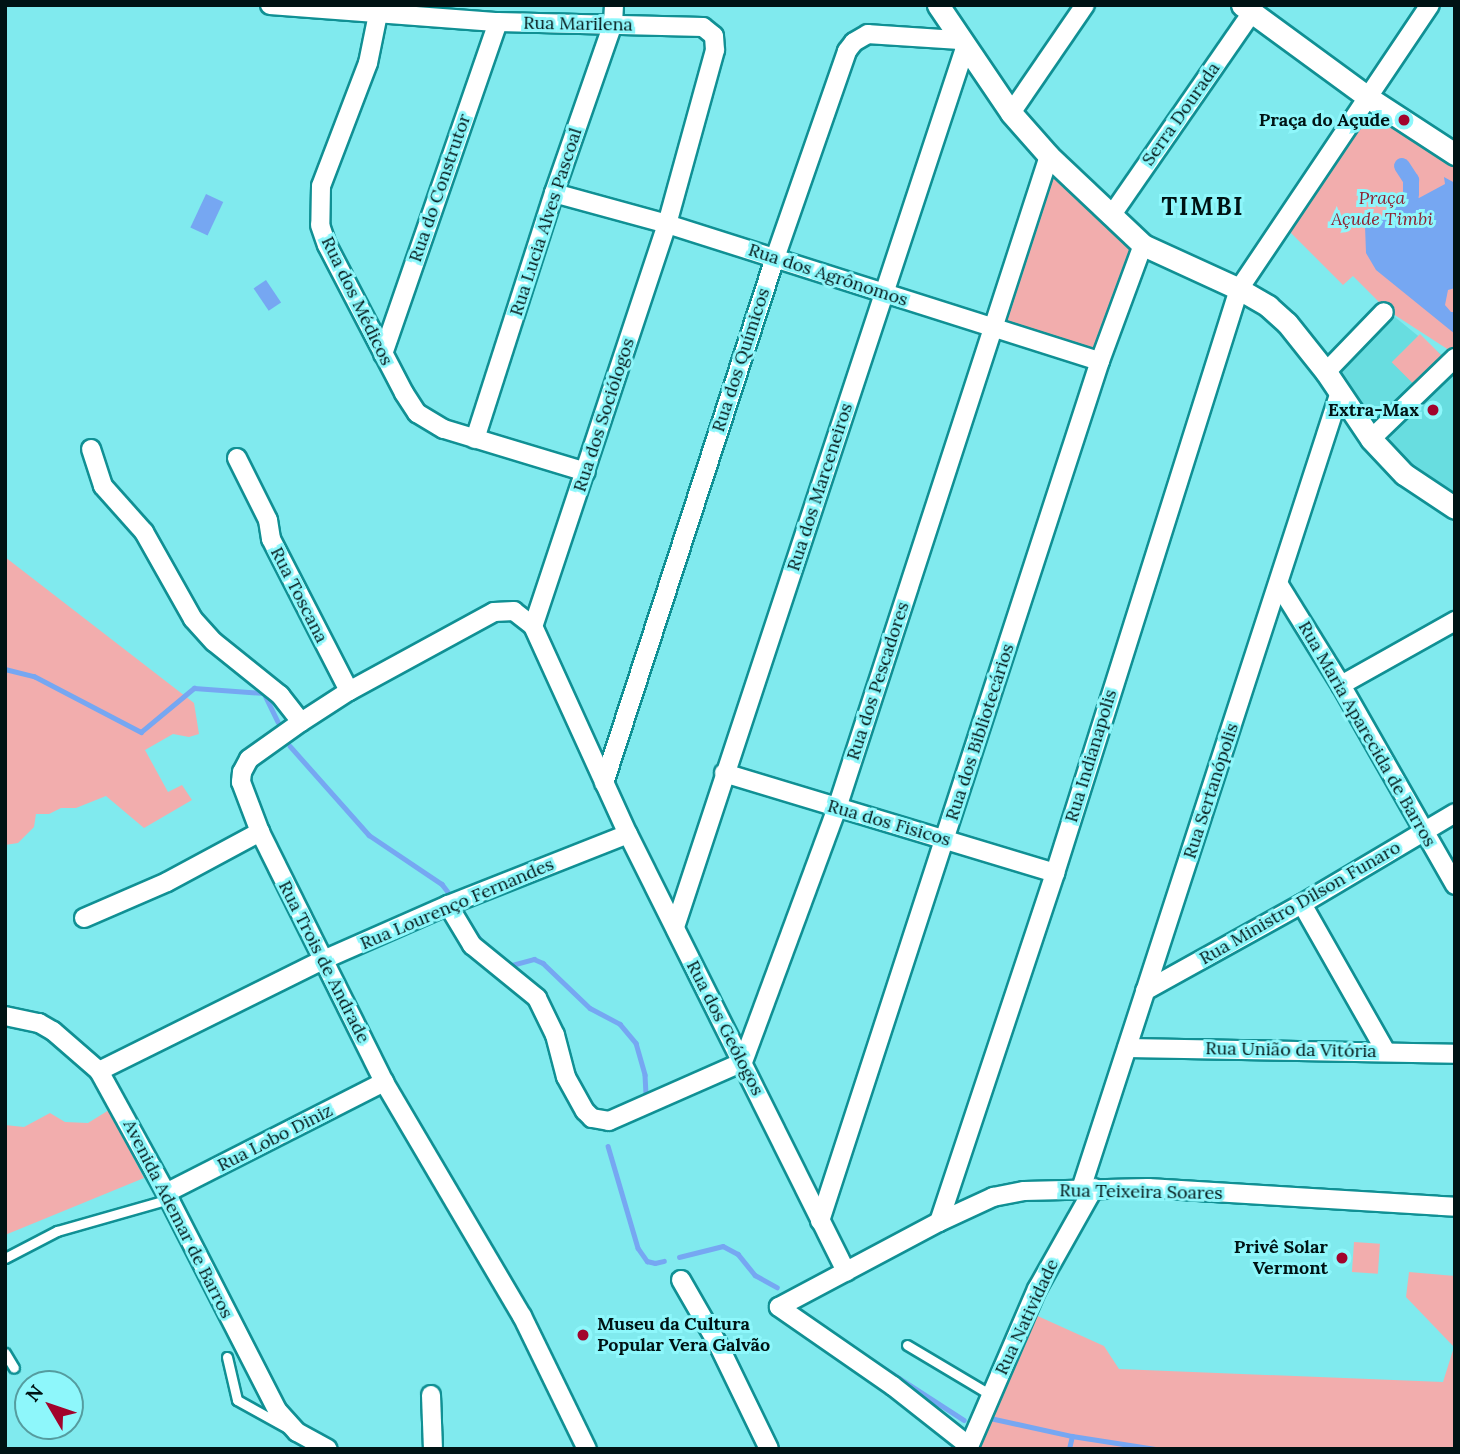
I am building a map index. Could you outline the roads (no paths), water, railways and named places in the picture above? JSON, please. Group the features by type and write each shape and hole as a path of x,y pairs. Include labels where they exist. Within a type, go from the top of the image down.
{"street":[{"name":"Rua Marilena","path":"270,5 498,22 704,27 714,36"},
{"name":"Rua Lucia Alves Pascoal","path":"475,439 554,193 613,24 614,5"},
{"path":"938,5 1011,113 1049,156 1143,245 1239,289 1268,306 1287,323 1326,372 1371,439 1404,474 1455,508"},
{"path":"1011,113 1085,5"},
{"name":"Rua Indianapolis","path":"939,1222 1055,873 1239,289 1430,5"},
{"path":"1247,9 1369,98 1455,154"},
{"name":"Serra Dourada","path":"1111,216 1247,9"},
{"name":"Rua dos Médicos","path":"378,14 368,63 327,168 318,206 320,225 327,245 383,354 417,412 444,429 586,472"},
{"name":"Rua do Construtor","path":"383,354 498,22"},
{"name":"Rua dos Químicos","path":"604,783 775,258 847,51 854,42 868,34 962,44"},
{"name":"Rua dos Sociólogos","path":"533,626 667,224 715,50 714,36"},
{"name":"Rua dos Marceneiros","path":"675,927 884,294 962,44"},
{"name":"Rua dos Pescadores","path":"743,1062 836,808 1049,156"},
{"name":"Rua dos Agrônomos","path":"554,193 667,224 1100,361"},
{"name":"Rua dos Bibliotecários","path":"820,1221 1100,361 1143,245"},
{"path":"1326,372 1384,312"},
{"path":"1371,439 1455,358"},
{"name":"Rua Sertanópolis","path":"1087,1189 1145,991 1340,392"},
{"path":"91,449 103,486 144,532 193,619 214,642 280,695 301,722"},
{"name":"Rua Toscana","path":"237,458 268,520 271,539 349,691"},
{"name":"Rua Maria Aparecida de Barros","path":"1279,585 1341,685 1455,885"},
{"name":"Rua Trois de Andrade","path":"533,626 514,611 494,612 349,691 301,722 249,759 242,772 241,782 260,832 384,1082 522,1315 587,1449"},
{"path":"1341,685 1455,621"},
{"path":"533,626 604,783"},
{"name":"Rua dos Fisicos","path":"724,774 1055,873"},
{"name":"Rua dos Geólogos","path":"604,783 846,1272"},
{"name":"Rua Ministro Dilson Funaro","path":"1145,991 1302,904 1455,813"},
{"path":"84,918 167,882 260,832"},
{"name":"Rua Lourenço Fernandes","path":"99,1071 323,960 448,905 628,834"},
{"path":"1302,904 1385,1052"},
{"path":"448,905 472,945 537,999 555,1035 566,1077 585,1111 592,1118 608,1121 743,1062"},
{"name":"Avenida Ademar de Barros","path":"5,1016 39,1023 53,1031 99,1071 277,1410 297,1432 328,1449"},
{"name":"Rua União da Vitória","path":"1127,1048 1455,1054"},
{"name":"Rua Lobo Diniz","path":"167,1196 384,1082"},
{"name":"Rua Natividade","path":"968,1447 1037,1289 1087,1189"},
{"name":"Rua Teixeira Soares","path":"968,1447 893,1386 779,1307 939,1222 993,1197 1024,1191 1175,1190 1455,1208"},
{"path":"681,1280 719,1346 769,1449"},
{"path":"431,1395 433,1449"}],"lane":[{"path":"5,1258 57,1231 167,1196"},
{"path":"907,1345 991,1395"},
{"path":"5,1353 14,1368"},
{"path":"227,1357 237,1400 297,1432"}],"water":[{"path":"1444,177 1455,183 1455,288 1448,290 1445,305 1451,312 1455,312 1455,334 1376,270 1366,253 1365,226 1373,217 1374,222 1389,212 1395,196 1407,192 1419,198 1445,184"},
{"path":"206,194 223,202 208,236 190,228"},
{"path":"266,280 281,302 269,311 254,288"}],"waterway":[{"path":"1402,166 1411,180 1411,195"},
{"path":"5,669 34,676 141,732 194,688 264,693 278,722"},
{"path":"290,746 369,835 442,884 448,892"},
{"path":"465,917 484,945"},
{"path":"508,966 534,959 543,963 590,1008 620,1024 636,1043 645,1075 646,1094"},
{"path":"608,1146 638,1248 647,1261 664,1261"},
{"path":"679,1257 723,1246 738,1254 755,1275 777,1287"},
{"path":"848,1345 964,1420"},
{"path":"990,1418 1072,1436 1155,1449"},
{"path":"1069,1449 1072,1436"}],"place":[{"name":"Praça do Açude","path":"1404,120"},
{"name":"Extra-Max","path":"1433,410"},
{"name":"Privê Solar Vermont","path":"1342,1258"},
{"name":"Museu da Cultura Popular Vera Galvão","path":"583,1335"}],"district":[{"name":"TIMBI","path":"1203,207"}],"park label":[{"name":"Praça Açude Timbi","path":"1382,209"}]}
